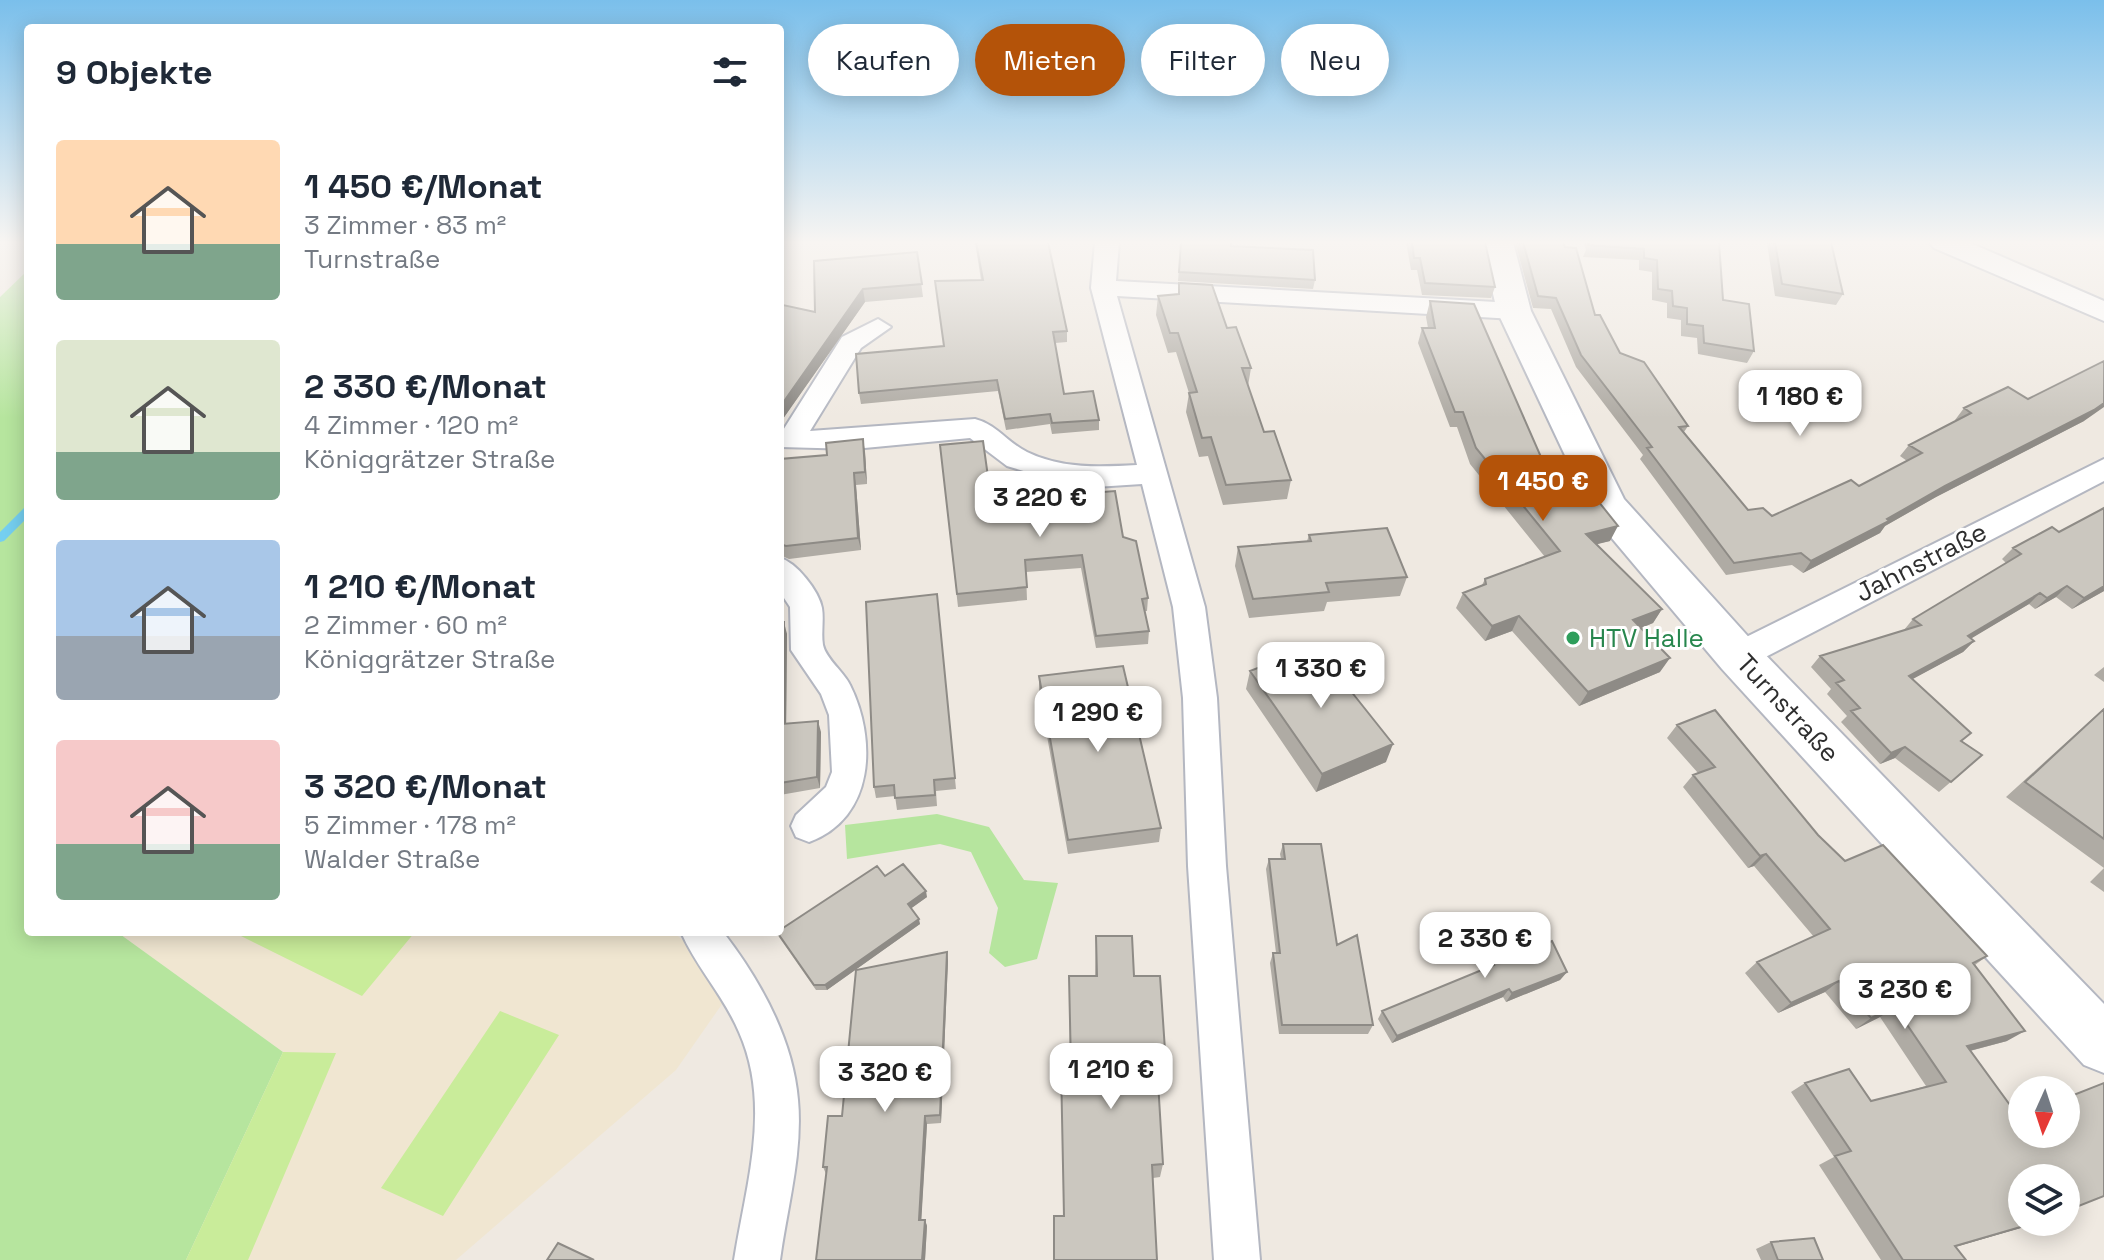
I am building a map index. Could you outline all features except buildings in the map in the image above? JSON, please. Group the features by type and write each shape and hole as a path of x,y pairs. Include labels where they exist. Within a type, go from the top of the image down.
{"main road":[{"name":"Turnstraße","path":"1511,301 1608,507 1738,656 2104,1045"}],"street":[{"path":"1106,301 1189,607 1200,698 1207,866 1237,1260"},
{"path":"1332,301 1514,311"},
{"path":"2078,301 2104,312"},
{"path":"785,452 851,343 878,327"},
{"path":"785,452 854,440 975,428 1017,459 1080,478 1152,474"},
{"name":"Jahnstraße","path":"1738,656 2104,469"},
{"path":"784,575 806,605 807,650 835,688 846,715 850,772 840,797 809,826"},
{"path":"702,936 758,1025 774,1076 778,1125 757,1260"}],"shaded area":[{"path":"123,936 678,936 699,954 727,997 676,1070 456,1260 186,1260 283,1052"}],"green space":[{"path":"0,301 24,301 24,936 123,936 283,1052 186,1260 0,1260"},
{"path":"937,814 989,827 1024,880 1058,883 1037,959 1005,967 989,953 998,908 971,852 940,844 847,859 845,825"},
{"path":"241,936 412,936 362,996"},
{"path":"500,1011 559,1035 443,1216 381,1188"},
{"path":"283,1052 336,1053 248,1260 186,1260"}],"waterway":[{"path":"0,538 24,515"}],"place":[{"name":"HTV Halle","path":"1573,638"}]}
